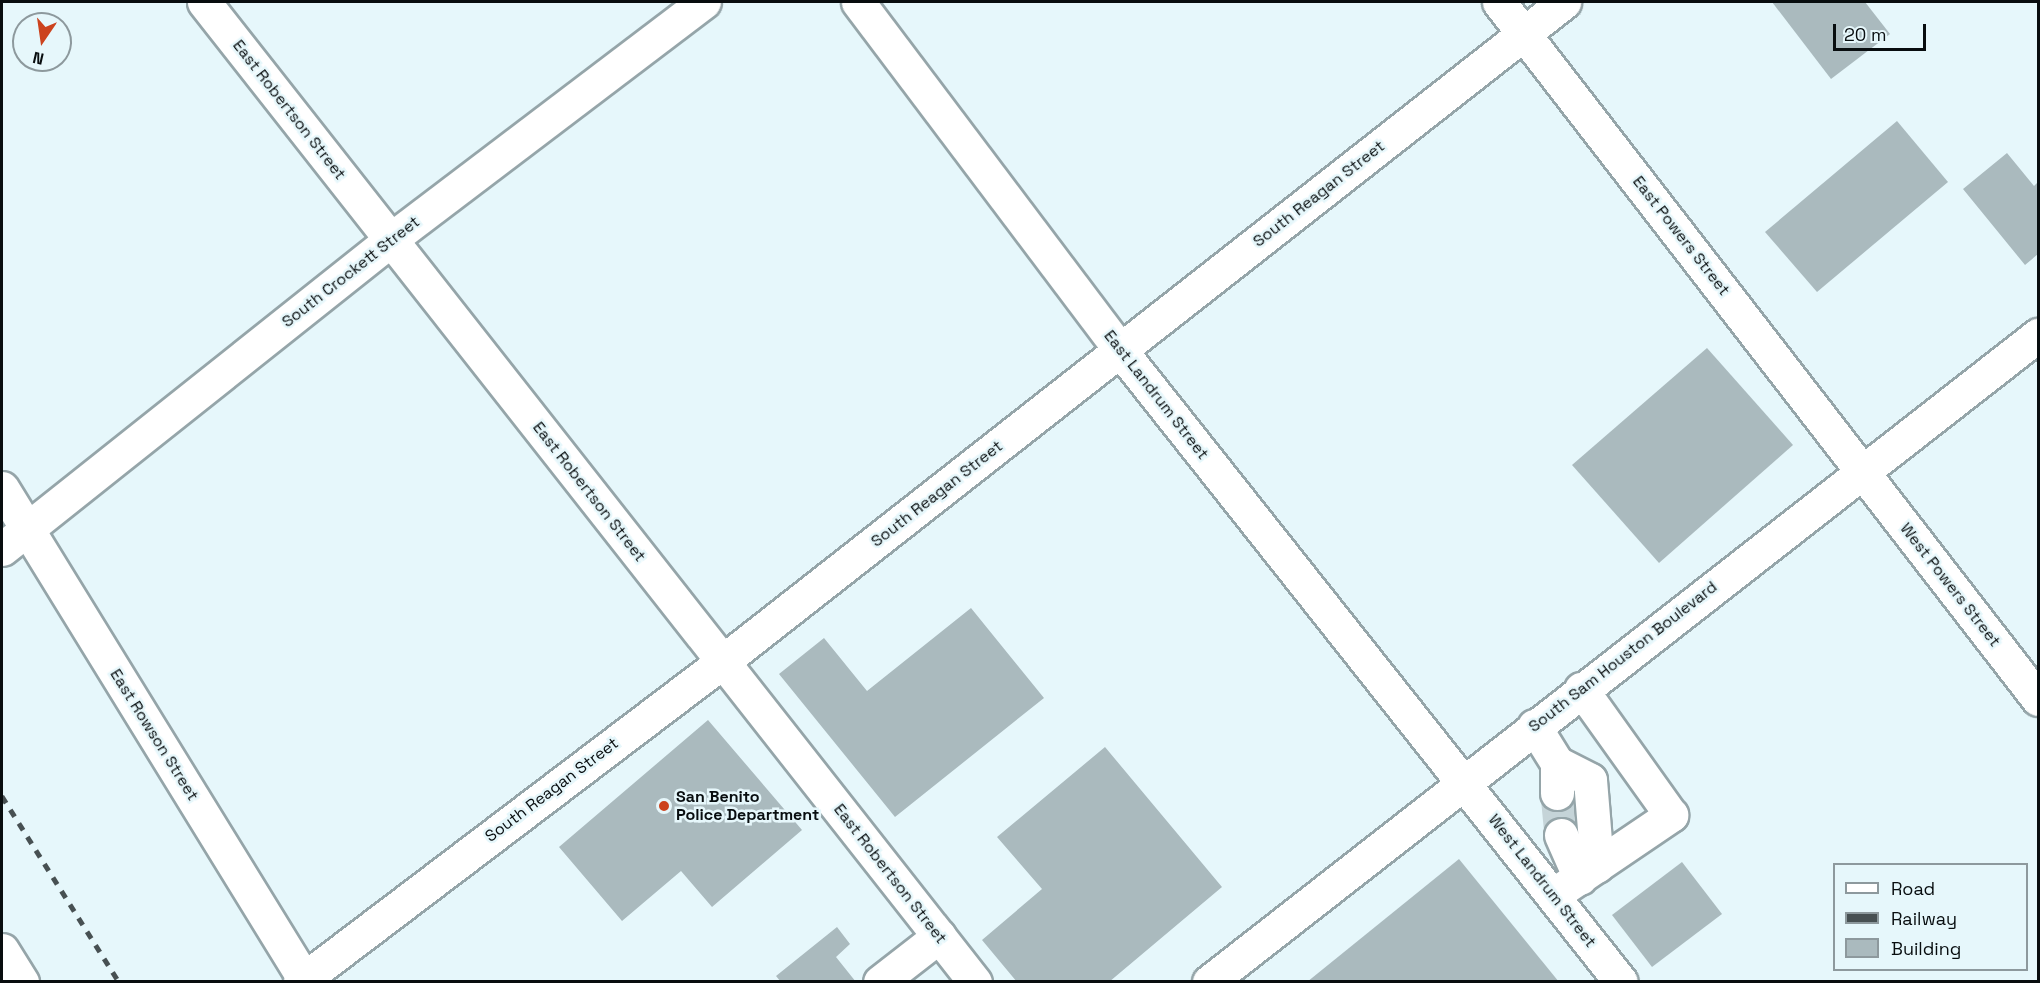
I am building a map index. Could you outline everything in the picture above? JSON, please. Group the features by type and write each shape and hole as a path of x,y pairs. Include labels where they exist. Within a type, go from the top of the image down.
{"street":[{"name":"East Robertson Street","path":"204,2 975,981"},
{"name":"South Crockett Street","path":"2,549 390,240 704,2"},
{"name":"East Landrum Street","path":"858,2 1120,350 1463,781"},
{"name":"East Powers Street","path":"1499,2 1862,471"},
{"name":"South Reagan Street","path":"303,980 722,662 1564,2"},
{"name":"South Sam Houston Boulevard","path":"1224,977 1463,781 2038,335"},
{"name":"West Powers Street","path":"1862,471 2038,699"},
{"name":"East Rowson Street","path":"2,488 303,980"},
{"path":"1576,880 1671,814 1581,689"},
{"path":"1534,726 1557,778 1590,780 1576,880"},
{"name":"West Landrum Street","path":"1463,781 1576,880 1621,981"},
{"path":"1561,835 1576,880"},
{"path":"889,979 939,936"},
{"path":"2,950 22,981"}],"building":[{"path":"1772,2 1865,2 1890,34 1831,79"},
{"path":"1897,121 1948,182 1817,292 1765,232"},
{"path":"2007,153 2034,186 2038,182 2038,254 2025,265 1963,189"},
{"path":"1707,348 1793,445 1659,563 1572,465"},
{"path":"971,608 1044,698 895,817 779,674 824,638 867,691"},
{"path":"708,720 802,830 712,907 681,871 622,921 559,847"},
{"path":"1105,747 1222,887 1109,982 1017,982 982,940 1042,889 997,837"},
{"path":"1459,859 1559,982 1307,982"},
{"path":"1682,862 1722,914 1652,967 1612,915"},
{"path":"837,927 850,944 836,957 856,982 781,982 776,976"}],"tunnel":[{"path":"1557,793 1561,835"}],"railway":[{"path":"2,796 119,982"}],"place":[{"name":"San Benito Police Department","path":"664,806"}]}
